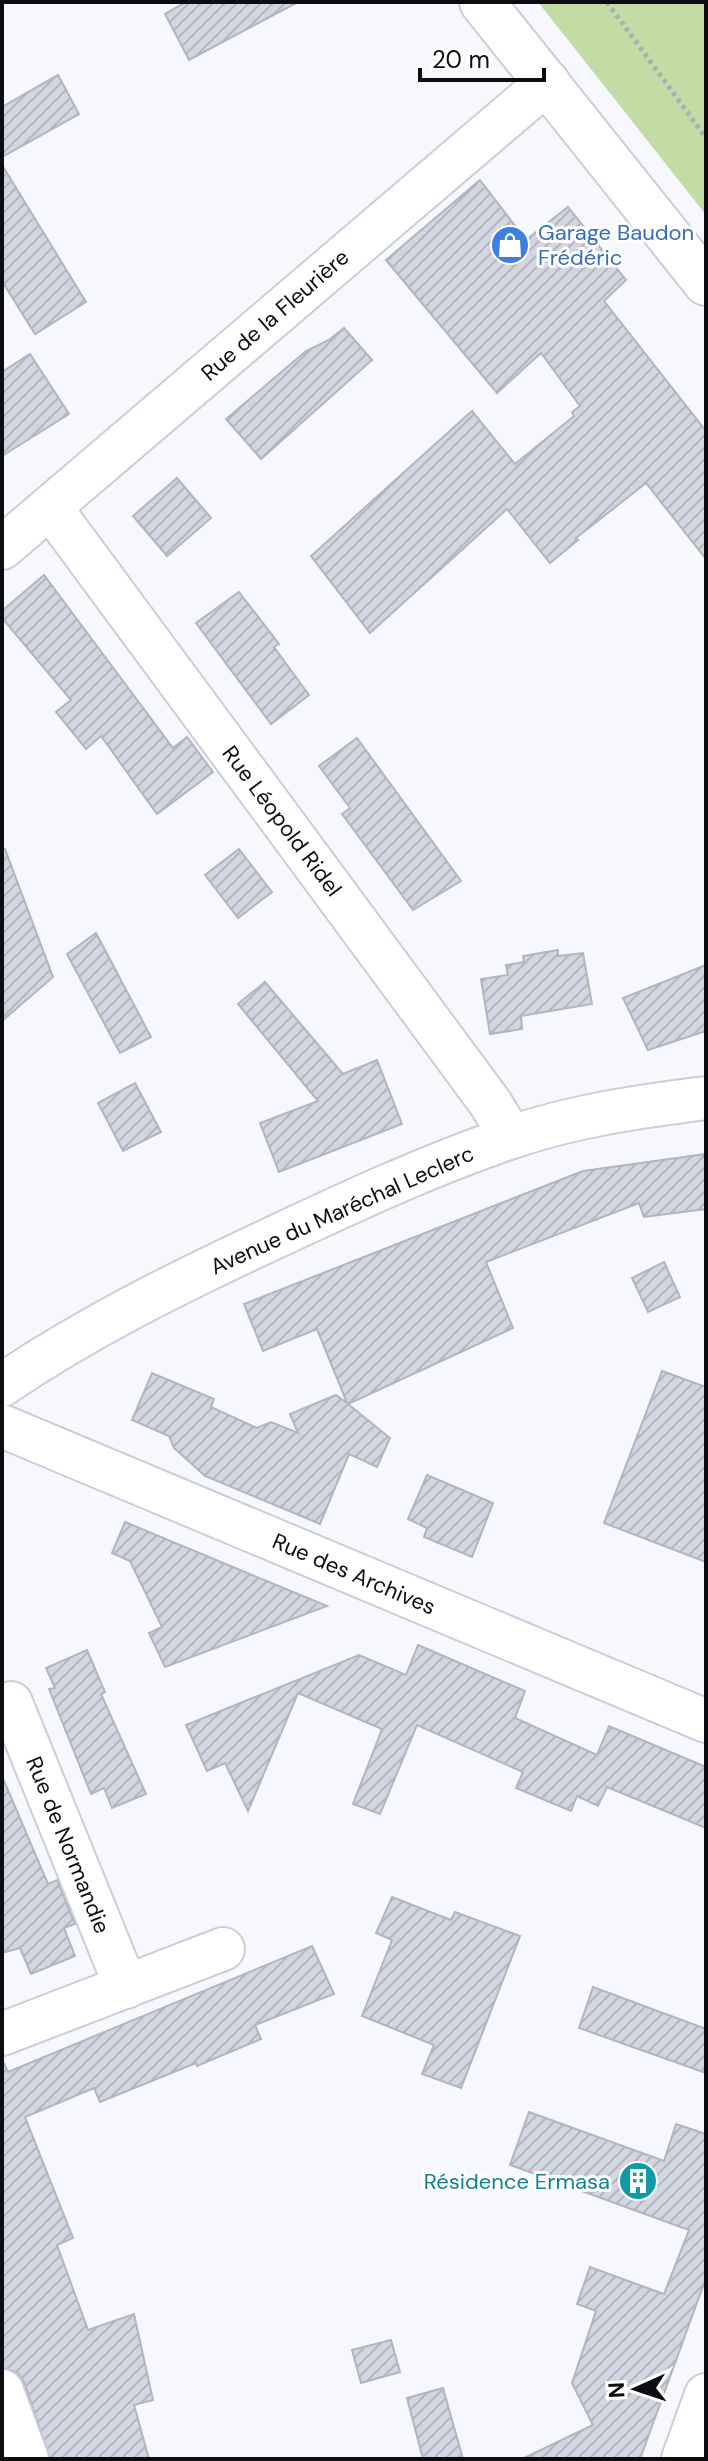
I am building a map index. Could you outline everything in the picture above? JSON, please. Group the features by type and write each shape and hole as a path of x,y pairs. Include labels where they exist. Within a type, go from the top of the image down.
{"main road":[{"path":"482,2 706,283"}],"street":[{"name":"Rue de la Fleurière","path":"2,548 548,82"},
{"name":"Rue Léopold Ridel","path":"50,507 491,1104 511,1137"},
{"name":"Avenue du Maréchal Leclerc","path":"2,1385 158,1292 375,1191 511,1137 586,1117 706,1098"},
{"name":"Rue des Archives","path":"2,1426 706,1721"},
{"name":"Rue de Normandie","path":"11,1703 126,1987"},
{"path":"2,2034 223,1949"},
{"path":"2,2391 27,2459"},
{"path":"683,2459 706,2395"}],"path":[{"path":"607,2 706,138"}],"green space":[{"path":"538,2 706,2 706,215"}],"building":[{"path":"186,2 298,2 189,60 165,14"},
{"path":"58,75 79,114 2,157 2,107"},
{"path":"2,165 86,302 35,334 2,281"},
{"path":"480,180 526,240 568,207 626,280 604,301 706,431 706,559 646,483 576,538 578,540 550,563 507,509 370,633 311,556 472,411 515,464 574,416 572,412 580,406 541,353 497,393 386,260"},
{"path":"344,328 372,360 261,459 226,419 306,351 329,340"},
{"path":"30,354 69,414 2,456 2,372"},
{"path":"177,478 211,518 167,556 133,516"},
{"path":"44,575 173,748 187,737 213,772 157,814 101,736 86,749 56,712 71,700 2,618 2,611"},
{"path":"239,592 279,644 274,647 309,695 271,724 196,623"},
{"path":"357,738 461,881 413,910 342,814 350,808 319,766"},
{"path":"5,849 53,977 2,1021 2,850"},
{"path":"239,849 272,892 238,918 205,875"},
{"path":"96,933 151,1037 120,1053 67,954"},
{"path":"558,950 558,956 583,953 592,1004 521,1016 522,1029 490,1034 481,979 508,975 506,965 524,962 523,956"},
{"path":"706,965 706,1031 648,1050 623,998"},
{"path":"265,982 343,1074 377,1060 402,1124 279,1172 260,1123 318,1101 238,1004"},
{"path":"135,1083 161,1132 123,1151 98,1103"},
{"path":"706,1154 706,1209 644,1217 639,1203 486,1262 513,1328 348,1404 390,1438 377,1467 349,1454 320,1524 205,1476 174,1448 169,1436 132,1420 152,1373 214,1399 211,1407 257,1428 271,1422 298,1433 290,1414 336,1395 347,1403 317,1329 263,1351 244,1304 583,1171"},
{"path":"664,1262 680,1297 648,1312 632,1278"},
{"path":"662,1371 706,1387 706,1562 604,1523"},
{"path":"427,1475 493,1503 472,1557 424,1537 427,1528 408,1519"},
{"path":"125,1522 327,1606 165,1667 149,1633 162,1627 130,1561 112,1553"},
{"path":"418,1645 525,1691 515,1718 597,1755 609,1726 706,1767 706,1828 607,1787 598,1806 577,1796 571,1811 516,1788 523,1772 417,1725 380,1814 353,1804 382,1729 298,1693 248,1811 225,1763 207,1771 186,1725 359,1655 406,1675"},
{"path":"87,1650 105,1692 101,1694 146,1794 112,1808 104,1788 91,1794 49,1689 55,1688 46,1668"},
{"path":"2,1776 48,1884 57,1880 75,1924 64,1928 75,1956 31,1974 20,1948 2,1953"},
{"path":"392,1897 451,1920 455,1912 520,1936 461,2088 422,2074 434,2045 362,2016 392,1940 376,1933"},
{"path":"312,1946 334,1994 255,2025 261,2039 100,2102 94,2088 25,2117 73,2238 57,2245 88,2330 134,2314 153,2400 134,2405 149,2459 50,2459 24,2382 17,2372 2,2368 2,2063 8,2072"},
{"path":"593,1987 706,2029 706,2073 579,2028"},
{"path":"529,2112 664,2161 676,2124 706,2134 706,2278 640,2459 522,2459 593,2425 572,2383 596,2311 577,2304 590,2267 664,2294 689,2230 510,2165"},
{"path":"391,2340 400,2372 361,2383 352,2350"},
{"path":"443,2388 463,2459 423,2459 407,2398"}],"place":[{"name":"Garage Baudon Frédéric","path":"510,245"},
{"name":"Résidence Ermasa","path":"638,2181"}]}
